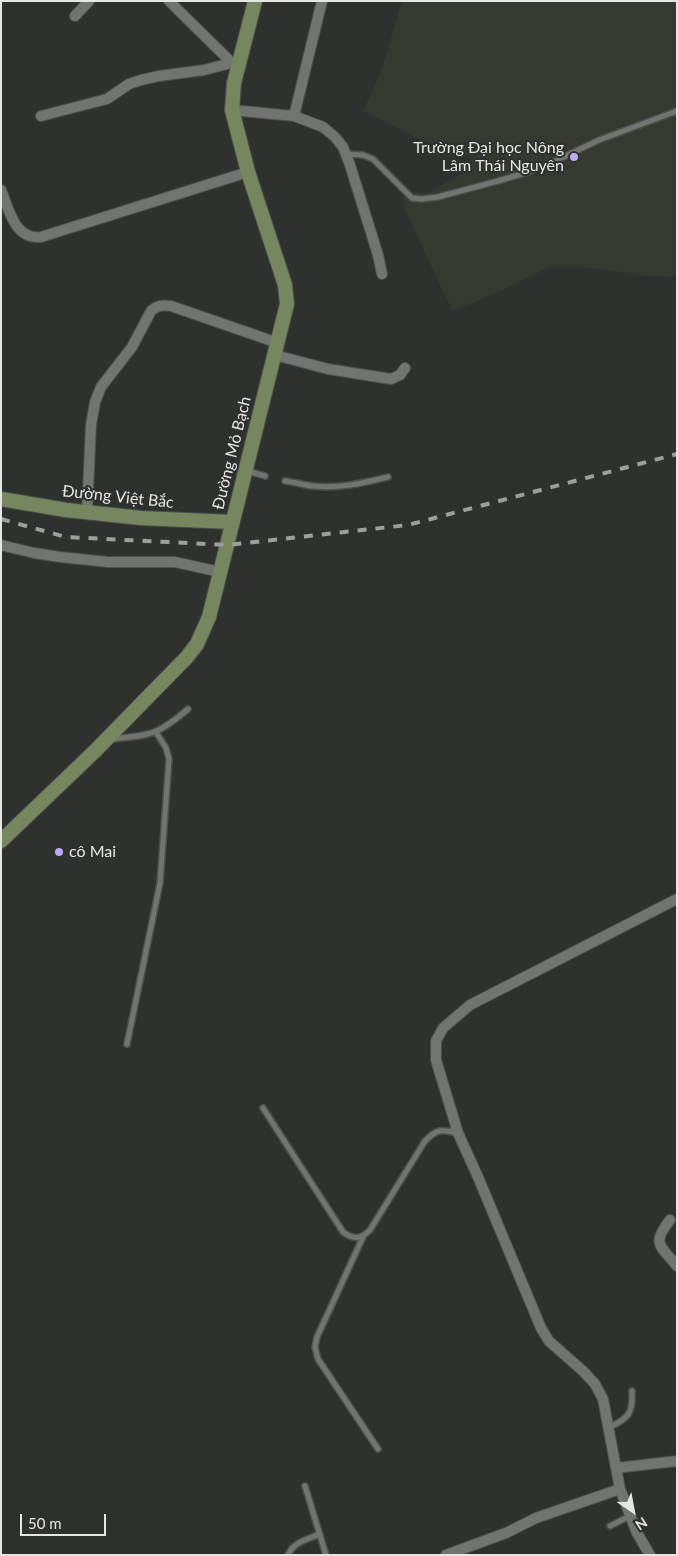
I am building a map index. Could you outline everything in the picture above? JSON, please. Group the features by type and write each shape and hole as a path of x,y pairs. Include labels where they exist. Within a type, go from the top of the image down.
{"street":[{"path":"75,16 90,1"},
{"path":"169,1 235,62"},
{"name":"Đường Mỏ Bạch","path":"1,841 106,740 187,657 197,644 209,617 287,304 248,172 232,110 235,62 256,1"},
{"path":"294,116 322,1"},
{"path":"41,116 107,99 121,88 135,82 159,76 204,70 235,62"},
{"path":"232,110 294,116 323,128 335,137 346,154 350,165 378,255 382,274"},
{"path":"1,190 18,229 25,235 34,238 248,172"},
{"path":"87,512 95,402 101,386 132,347 155,307 171,306 328,369 390,379 400,375 405,368"},
{"name":"Đường Việt Bắc","path":"1,498 87,512 141,518 232,522"},
{"path":"1,545 60,557 108,562 175,562 220,572"},
{"path":"650,1555 637,1533 620,1489 610,1427 603,1399 595,1384 549,1341 541,1328 458,1133 436,1060 436,1041 443,1028 470,1005 677,899"},
{"path":"670,1220 658,1238 677,1266"},
{"path":"616,1468 677,1461"},
{"path":"446,1555 466,1551 536,1518 620,1489"}],"lane":[{"path":"346,154 364,156 373,160 412,198 422,200 525,173 600,140 677,111"},
{"path":"245,470 265,476"},
{"path":"285,481 331,487 388,477"},
{"path":"106,740 145,736 156,732 172,723 188,709"},
{"path":"127,1044 160,883 169,759 166,748 156,732"},
{"path":"263,1108 343,1232 350,1237 363,1236"},
{"path":"378,1449 318,1359 315,1347 317,1337 363,1236 370,1230 425,1142 434,1132 444,1130 458,1133"},
{"path":"610,1427 623,1421 630,1414 632,1391"},
{"path":"305,1486 326,1555"},
{"path":"610,1526 630,1516"},
{"path":"288,1555 297,1543 320,1534"}],"shaded area":[{"name":"Trường Đại học Nông Lâm Thái Nguyên","path":"402,1 677,1 677,277 646,276 584,267 550,267 501,291 452,311 402,203 406,193 417,192 426,194 467,171 473,160 468,155 418,139 363,111 382,69"}],"railway":[{"path":"1,519 66,537 228,545 408,525 677,454"}],"place":[{"name":"Trường Đại học Nông Lâm Thái Nguyên","path":"574,157"},
{"name":"cô Mai","path":"59,852"}]}
